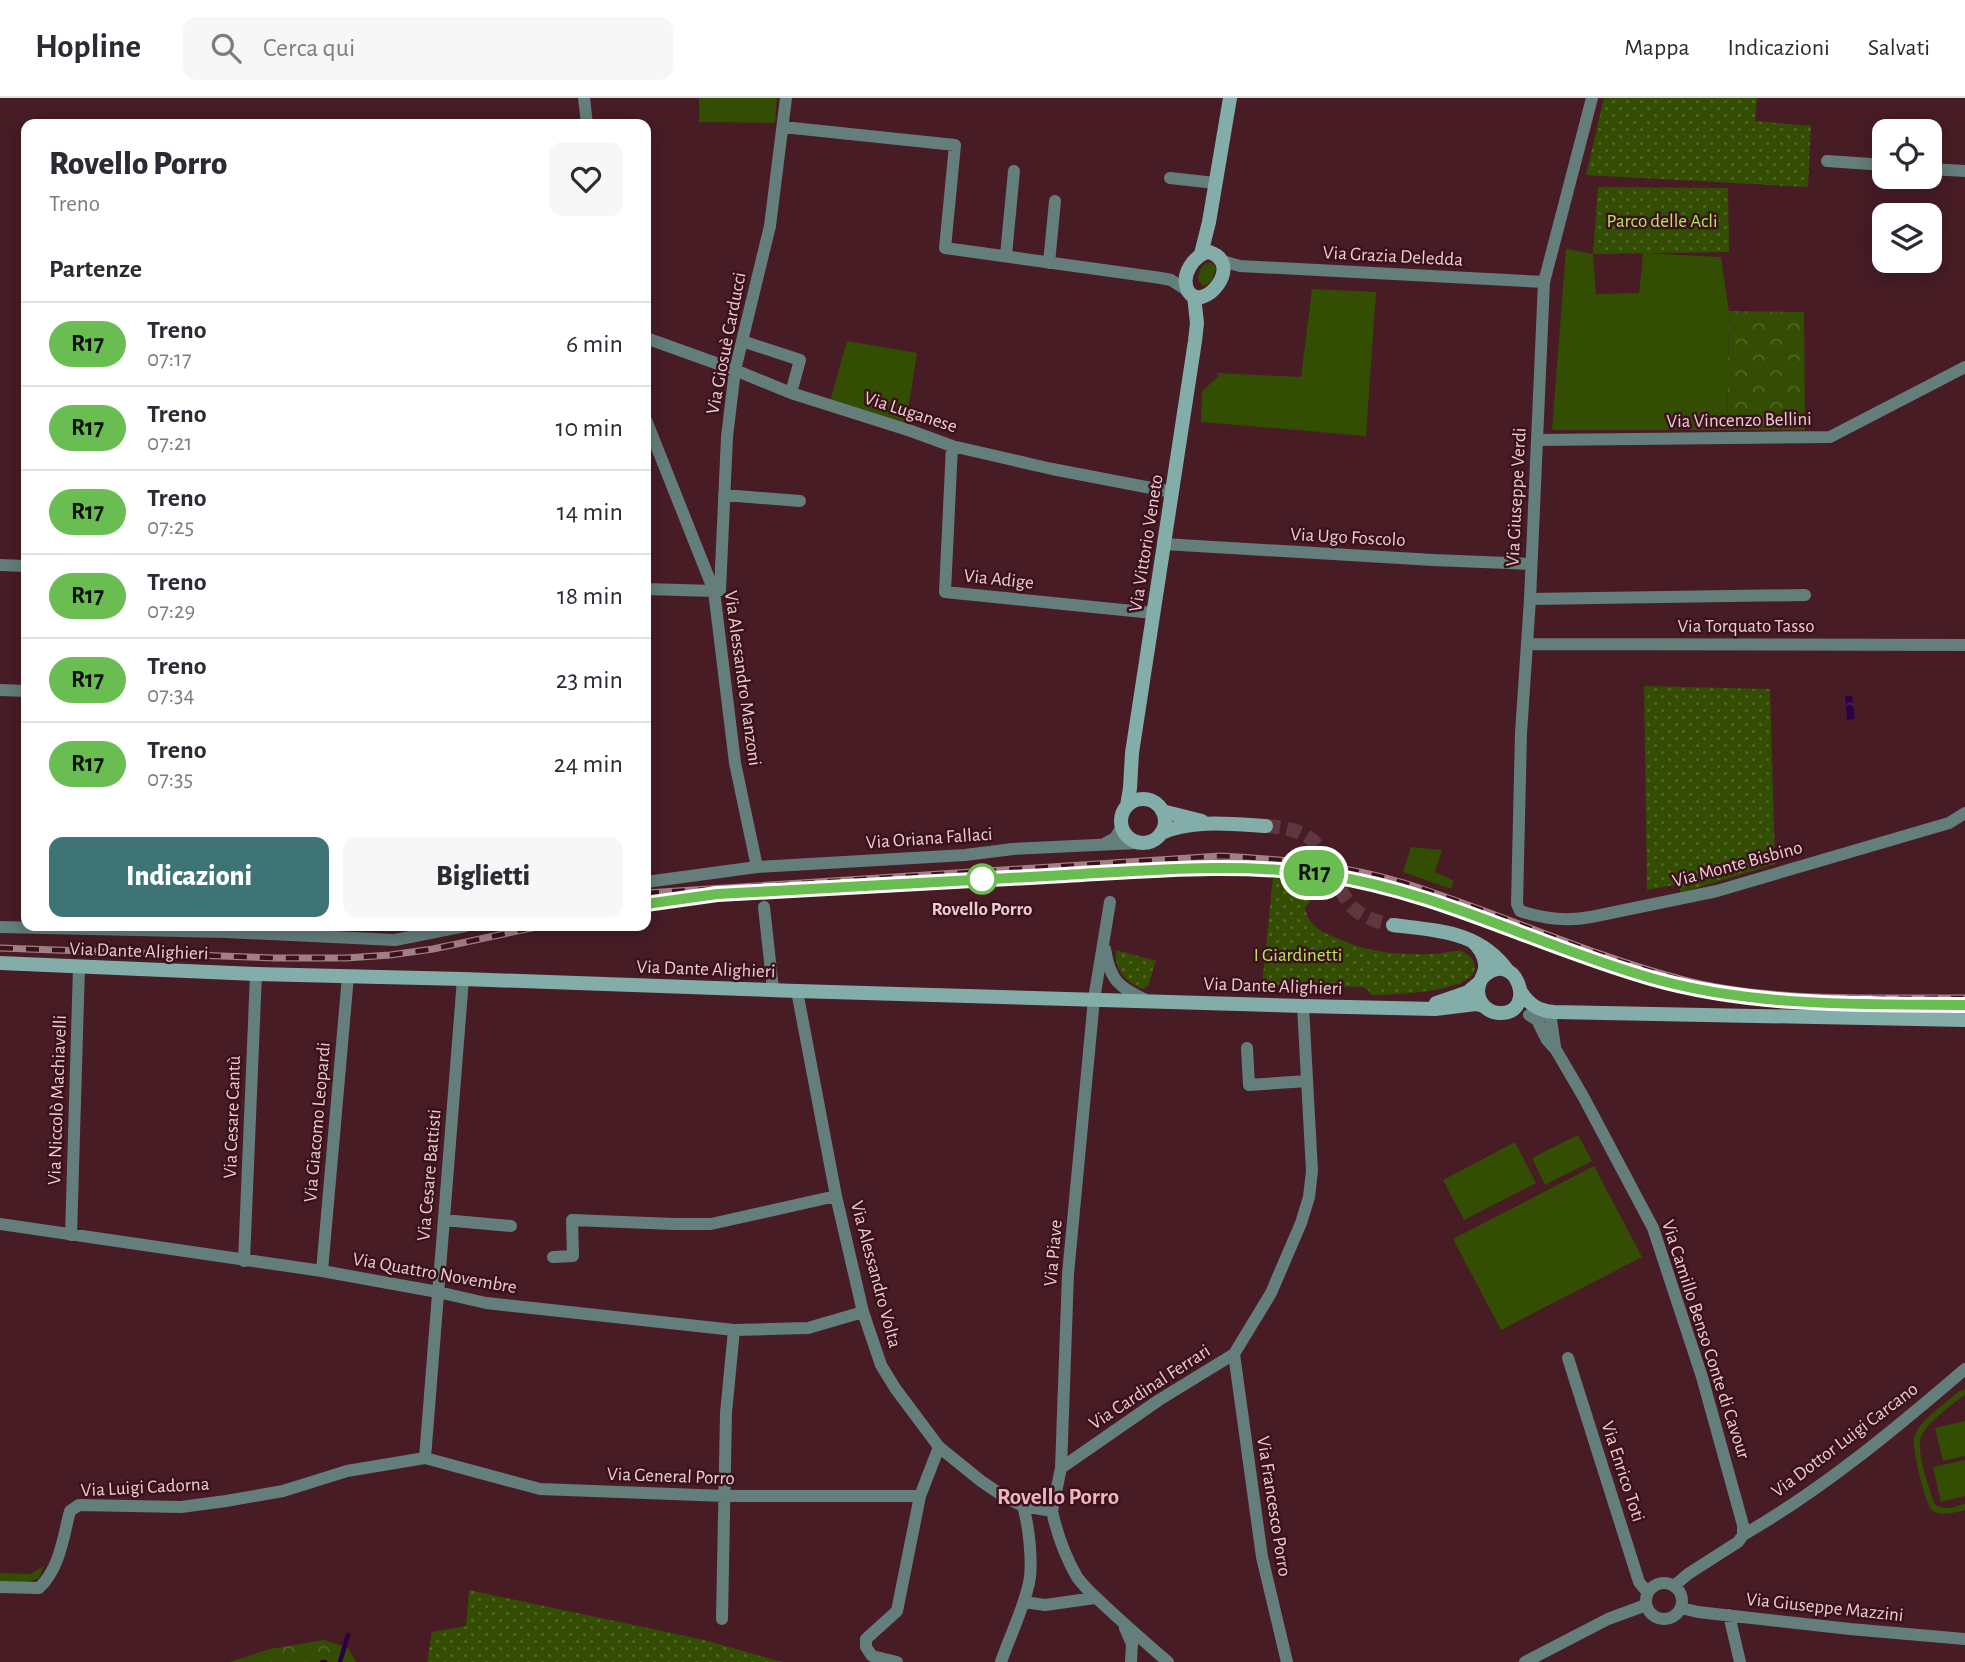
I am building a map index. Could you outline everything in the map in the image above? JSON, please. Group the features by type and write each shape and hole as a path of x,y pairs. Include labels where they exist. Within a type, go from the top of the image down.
{"street":[{"path":"584,98 586,119"},
{"name":"Via Giosuè Carducci","path":"714,591 720,590 727,438 736,370 770,226 786,98"},
{"path":"1221,280 1223,269 1213,256 1207,230 1230,98"},
{"name":"Via Giuseppe Verdi","path":"1517,904 1521,733 1545,282 1592,98"},
{"path":"783,127 955,145 945,248 1171,281 1197,294 1216,288 1221,280 1240,266"},
{"path":"1827,161 1872,164"},
{"path":"1942,170 1965,171"},
{"path":"1006,255 1014,171"},
{"path":"1170,178 1216,183"},
{"path":"1049,262 1055,201"},
{"path":"1197,294 1186,282 1188,270 1193,261 1213,256"},
{"name":"Via Grazia Deledda","path":"1213,256 1240,266 1545,282"},
{"path":"1171,281 1188,270"},
{"name":"Via Vittorio Veneto","path":"1127,806 1132,753 1197,323 1197,294"},
{"name":"Via Luganese","path":"651,340 791,393 952,446 1172,492"},
{"path":"742,341 800,360 791,393"},
{"name":"Via Vincenzo Bellini","path":"1537,440 1830,437 1965,367"},
{"name":"Via Alessandro Manzoni","path":"651,433 714,591 736,763 757,867"},
{"name":"Via Adige","path":"952,446 945,592 1153,613"},
{"path":"724,495 800,501"},
{"name":"Via Ugo Foscolo","path":"1164,544 1531,564"},
{"path":"0,565 21,566"},
{"path":"651,589 714,591"},
{"path":"1530,599 1805,595"},
{"name":"Via Torquato Tasso","path":"1527,644 1965,645"},
{"path":"0,690 21,691"},
{"path":"1131,770 1137,786 1162,811 1165,823 1161,833"},
{"path":"1149,799 1135,800 1121,816 1126,835 1138,843 1152,841 1161,833 1177,828 1214,824 1266,826"},
{"path":"1162,811 1214,824"},
{"name":"Via Monte Bisbino","path":"1517,904 1520,911 1552,919 1591,917 1717,891 1950,823 1965,813"},
{"path":"1104,844 1115,838 1122,827"},
{"name":"Via Oriana Fallaci","path":"651,881 757,867 1138,843"},
{"path":"1094,999 1110,902"},
{"path":"764,906 773,989"},
{"path":"1393,925 1452,933 1472,941 1493,954 1518,980 1521,992 1532,1005 1549,1012"},
{"path":"0,927 21,927"},
{"path":"191,931 358,932 395,940 436,931"},
{"path":"1104,941 1114,979 1125,989 1146,1000"},
{"path":"1472,941 1481,951 1485,963 1478,992 1483,1006 1496,1013 1517,1012 1538,1016 1549,1012 1572,1012 1965,1020"},
{"name":"Via Dante Alighieri","path":"0,963 256,974 1303,1006 1435,1009 1476,1004 1483,1006"},
{"name":"Via Niccolò Machiavelli","path":"71,1235 79,967"},
{"path":"1481,980 1494,970 1508,971"},
{"name":"Via Cesare Cantù","path":"244,1261 256,974"},
{"name":"Via Giacomo Leopardi","path":"322,1272 348,976"},
{"name":"Via Cesare Battisti","path":"425,1458 463,979"},
{"name":"Via Dante Alighieri","path":"1410,1008 1453,998 1468,992 1481,980"},
{"name":"Via Alessandro Volta","path":"797,991 836,1196 863,1312 881,1364 895,1388 939,1447 1003,1496 1024,1506 1052,1511"},
{"path":"1506,1012 1515,1006 1521,992"},
{"name":"Via Piave","path":"1052,1511 1061,1468 1068,1274 1094,999"},
{"name":"Via Cardinal Ferrari","path":"1061,1468 1159,1400 1234,1354 1271,1293 1301,1223 1312,1171 1303,1006"},
{"name":"Via Camillo Benso Conte di Cavour","path":"1549,1012 1556,1050"},
{"path":"1553,1036 1560,1019 1572,1012"},
{"name":"Via Camillo Benso Conte di Cavour","path":"1529,1015 1537,1020 1547,1040 1556,1050 1642,1207 1656,1238 1721,1440 1743,1525 1742,1535"},
{"path":"1247,1048 1249,1085 1307,1081"},
{"path":"553,1257 573,1256 572,1220 711,1224 836,1196"},
{"path":"443,1220 511,1226"},
{"name":"Via Quattro Novembre","path":"0,1224 322,1272 486,1303 734,1329 808,1328 863,1312"},
{"path":"722,1619 726,1413 734,1329"},
{"name":"Via Francesco Porro","path":"1234,1354 1262,1557 1287,1662"},
{"name":"Via Enrico Toti","path":"1568,1358 1639,1582 1647,1599"},
{"name":"Via Dottor Luigi Carcano","path":"1674,1586 1738,1542 1742,1535 1826,1480 1902,1423 1965,1369"},
{"path":"897,1662 872,1656 866,1647 866,1639 897,1611 920,1496 939,1447"},
{"name":"Via General Porro","path":"425,1458 540,1489 725,1496 920,1496"},
{"name":"Via Luigi Cadorna","path":"0,1587 39,1588 49,1579 57,1563 71,1511 79,1506 181,1507 226,1501 283,1491 347,1471 425,1458"},
{"path":"1001,1662 1030,1580 1029,1535 1024,1506"},
{"path":"1052,1511 1068,1559 1079,1579 1095,1598 1168,1662"},
{"path":"1525,1662 1647,1599 1657,1584 1674,1586 1681,1596 1681,1608 1673,1616 1662,1619 1652,1615 1647,1599"},
{"path":"1024,1602 1045,1605 1095,1598"},
{"name":"Via Giuseppe Mazzini","path":"1681,1608 1850,1629 1965,1639"},
{"path":"1729,1615 1740,1662"},
{"path":"1121,1622 1132,1644 1131,1662"}],"green space":[{"path":"699,98 777,98 775,123 699,122"},
{"path":"1604,98 1757,98 1755,121 1811,126 1808,187 1586,175"},
{"name":"Parco delle Acli","path":"1598,187 1728,188 1729,252 1593,254"},
{"path":"1566,249 1593,254 1596,294 1639,293 1643,253 1721,257 1729,311 1727,430 1552,430"},
{"path":"1206,263 1212,263 1216,267 1211,282 1203,286 1198,276"},
{"path":"1312,289 1376,292 1366,436 1201,422 1202,391 1219,376 1216,373 1301,377"},
{"path":"1729,311 1804,312 1805,430 1727,430"},
{"path":"847,341 917,353 906,423 830,401"},
{"path":"1644,686 1770,689 1775,864 1680,893 1680,884 1647,890"},
{"path":"1411,847 1442,850 1435,872 1454,881 1451,889 1403,872"},
{"name":"I Giardinetti","path":"1273,878 1321,882 1321,887 1305,908 1313,924 1327,934 1363,948 1385,952 1434,954 1461,951 1472,959 1474,972 1466,980 1452,986 1415,993 1371,995 1363,987 1262,985"},
{"path":"1116,950 1156,961 1148,986 1143,989 1126,979 1117,964"},
{"path":"1578,1135 1592,1161 1545,1185 1532,1158"},
{"path":"1515,1142 1536,1183 1464,1220 1443,1180"},
{"path":"1594,1166 1642,1257 1501,1330 1453,1239"},
{"path":"1965,1389 1965,1395 1933,1421 1921,1437 1922,1460 1934,1503 1944,1508 1965,1504 1965,1510 1940,1514 1933,1511 1926,1499 1914,1438 1926,1419"},
{"path":"1965,1421 1965,1456 1943,1461 1935,1428"},
{"path":"1965,1460 1965,1496 1941,1502 1933,1467"},
{"path":"44,1566 39,1578 27,1583 0,1582 0,1573 31,1574"},
{"path":"469,1590 704,1640 782,1662 427,1662 432,1632 466,1626"},
{"path":"324,1640 348,1648 356,1662 230,1662 270,1649"}],"water":[{"path":"1845,696 1852,696 1855,719 1847,720"}],"waterway":[{"path":"340,1662 348,1635"}],"tunnel":[{"path":"1266,826 1288,829 1303,834 1314,842 1351,906 1370,919 1393,925"}],"railway":[{"path":"651,893 1220,856 1266,859 1336,867 1404,883 1610,958 1714,987 1821,997 1965,998"},
{"path":"1176,869 1248,868 1309,872"},
{"path":"651,903 680,899"},
{"path":"0,948 346,958 433,949 518,931"}],"train":[{"name":"R17","path":"651,903 717,894 1163,869 1264,868 1349,879 1416,895 1580,955 1661,981 1700,990 1753,999 1795,1002 1965,1005"}],"place":[{"name":"Rovello Porro","path":"982,879"}],"district":[{"name":"Rovello Porro","path":"1058,1496"}]}
